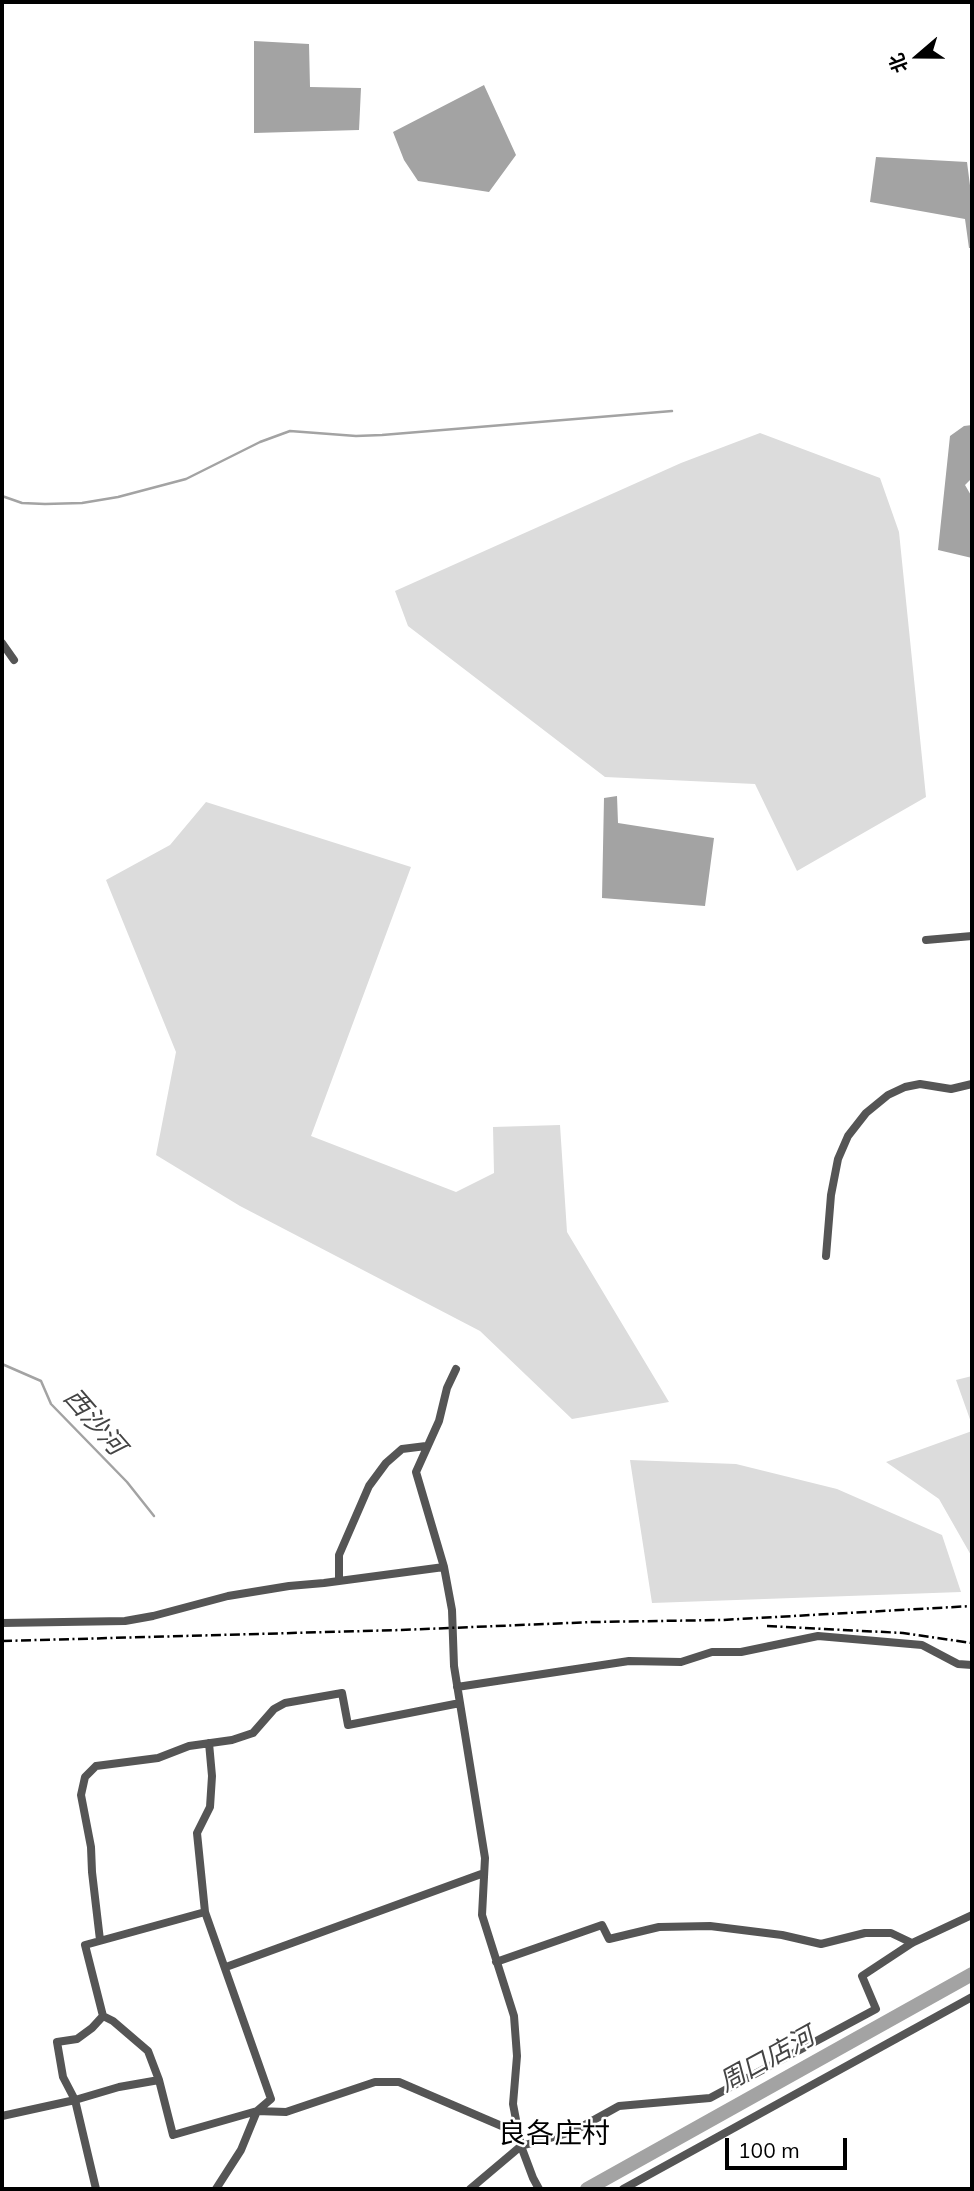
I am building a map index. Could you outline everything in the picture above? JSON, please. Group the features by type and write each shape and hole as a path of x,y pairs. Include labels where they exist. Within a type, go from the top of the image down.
{"street":[{"path":"2,643 14,660"},
{"path":"926,940 972,936"},
{"path":"826,1256 831,1195 838,1159 848,1136 866,1113 888,1095 905,1087 920,1084 951,1089 972,1084"},
{"path":"456,1369 447,1388 439,1421 416,1472 444,1567 452,1610 454,1667 485,1858 482,1915 514,2016 517,2056 513,2104 518,2133 539,2189"},
{"path":"339,1580 339,1555 369,1486 386,1463 402,1449 426,1446"},
{"path":"2,1623 125,1621 228,1596 444,1567"},
{"path":"457,1687 629,1661 681,1662 712,1652 741,1653 818,1636 922,1645 958,1664 972,1665"},
{"path":"100,1940 91,1847 81,1796 85,1777 96,1766 159,1758 189,1746 232,1740 253,1733 274,1710 285,1703 342,1693 348,1725 460,1703"},
{"path":"209,1743 212,1776 209,1807 197,1833 205,1912 271,2099 257,2111 241,2150 216,2189"},
{"path":"226,1967 484,1873"},
{"path":"205,1912 85,1945 103,2016 113,2021 148,2051 159,2080 173,2135 257,2111 286,2112 375,2082 399,2082 518,2133"},
{"path":"470,2189 522,2146 572,2132 619,2106 710,2098 876,2009 862,1976 912,1943 972,1915"},
{"path":"496,1962 602,1925 609,1939 659,1927 710,1926 782,1935 821,1944 865,1933 891,1933 912,1943"},
{"path":"623,2189 972,1997"},
{"path":"96,2189 75,2099 63,2077 57,2042 77,2039 103,2016"},
{"path":"2,2116 118,2087 159,2080"}],"shaded area":[{"path":"254,41 309,44 310,87 361,88 359,130 254,133"},
{"path":"484,85 516,155 489,192 418,181 404,160 393,132"},
{"path":"876,157 967,162 972,201 972,248 969,248 965,219 870,202"},
{"path":"972,425 972,478 965,485 972,497 972,558 938,550 950,436 964,426"},
{"path":"760,433 880,478 899,532 926,797 797,871 755,784 605,777 408,626 395,591 681,463"},
{"path":"617,796 618,823 714,838 705,906 602,898 604,798"},
{"path":"206,802 411,867 311,1136 456,1192 494,1173 493,1127 560,1125 567,1232 669,1402 572,1419 480,1331 240,1206 156,1155 176,1052 106,880 170,845"},
{"path":"972,1376 972,1425 956,1380"},
{"path":"972,1431 972,1557 939,1499 886,1462"},
{"path":"630,1460 736,1464 837,1489 942,1535 961,1592 652,1603"}],"waterway":[{"path":"2,496 22,503 45,504 82,503 118,497 186,479 260,442 290,431 356,436 382,435 672,411"},
{"name":"西沙河","path":"2,1364 41,1381 51,1404 127,1482 154,1516"},
{"name":"周口店河","path":"587,2189 972,1974"}],"railway":[{"path":"2,1641 722,1620 972,1606"},
{"path":"767,1626 903,1633 972,1643"}],"district":[{"name":"良各庄村","path":"554,2135"}]}
